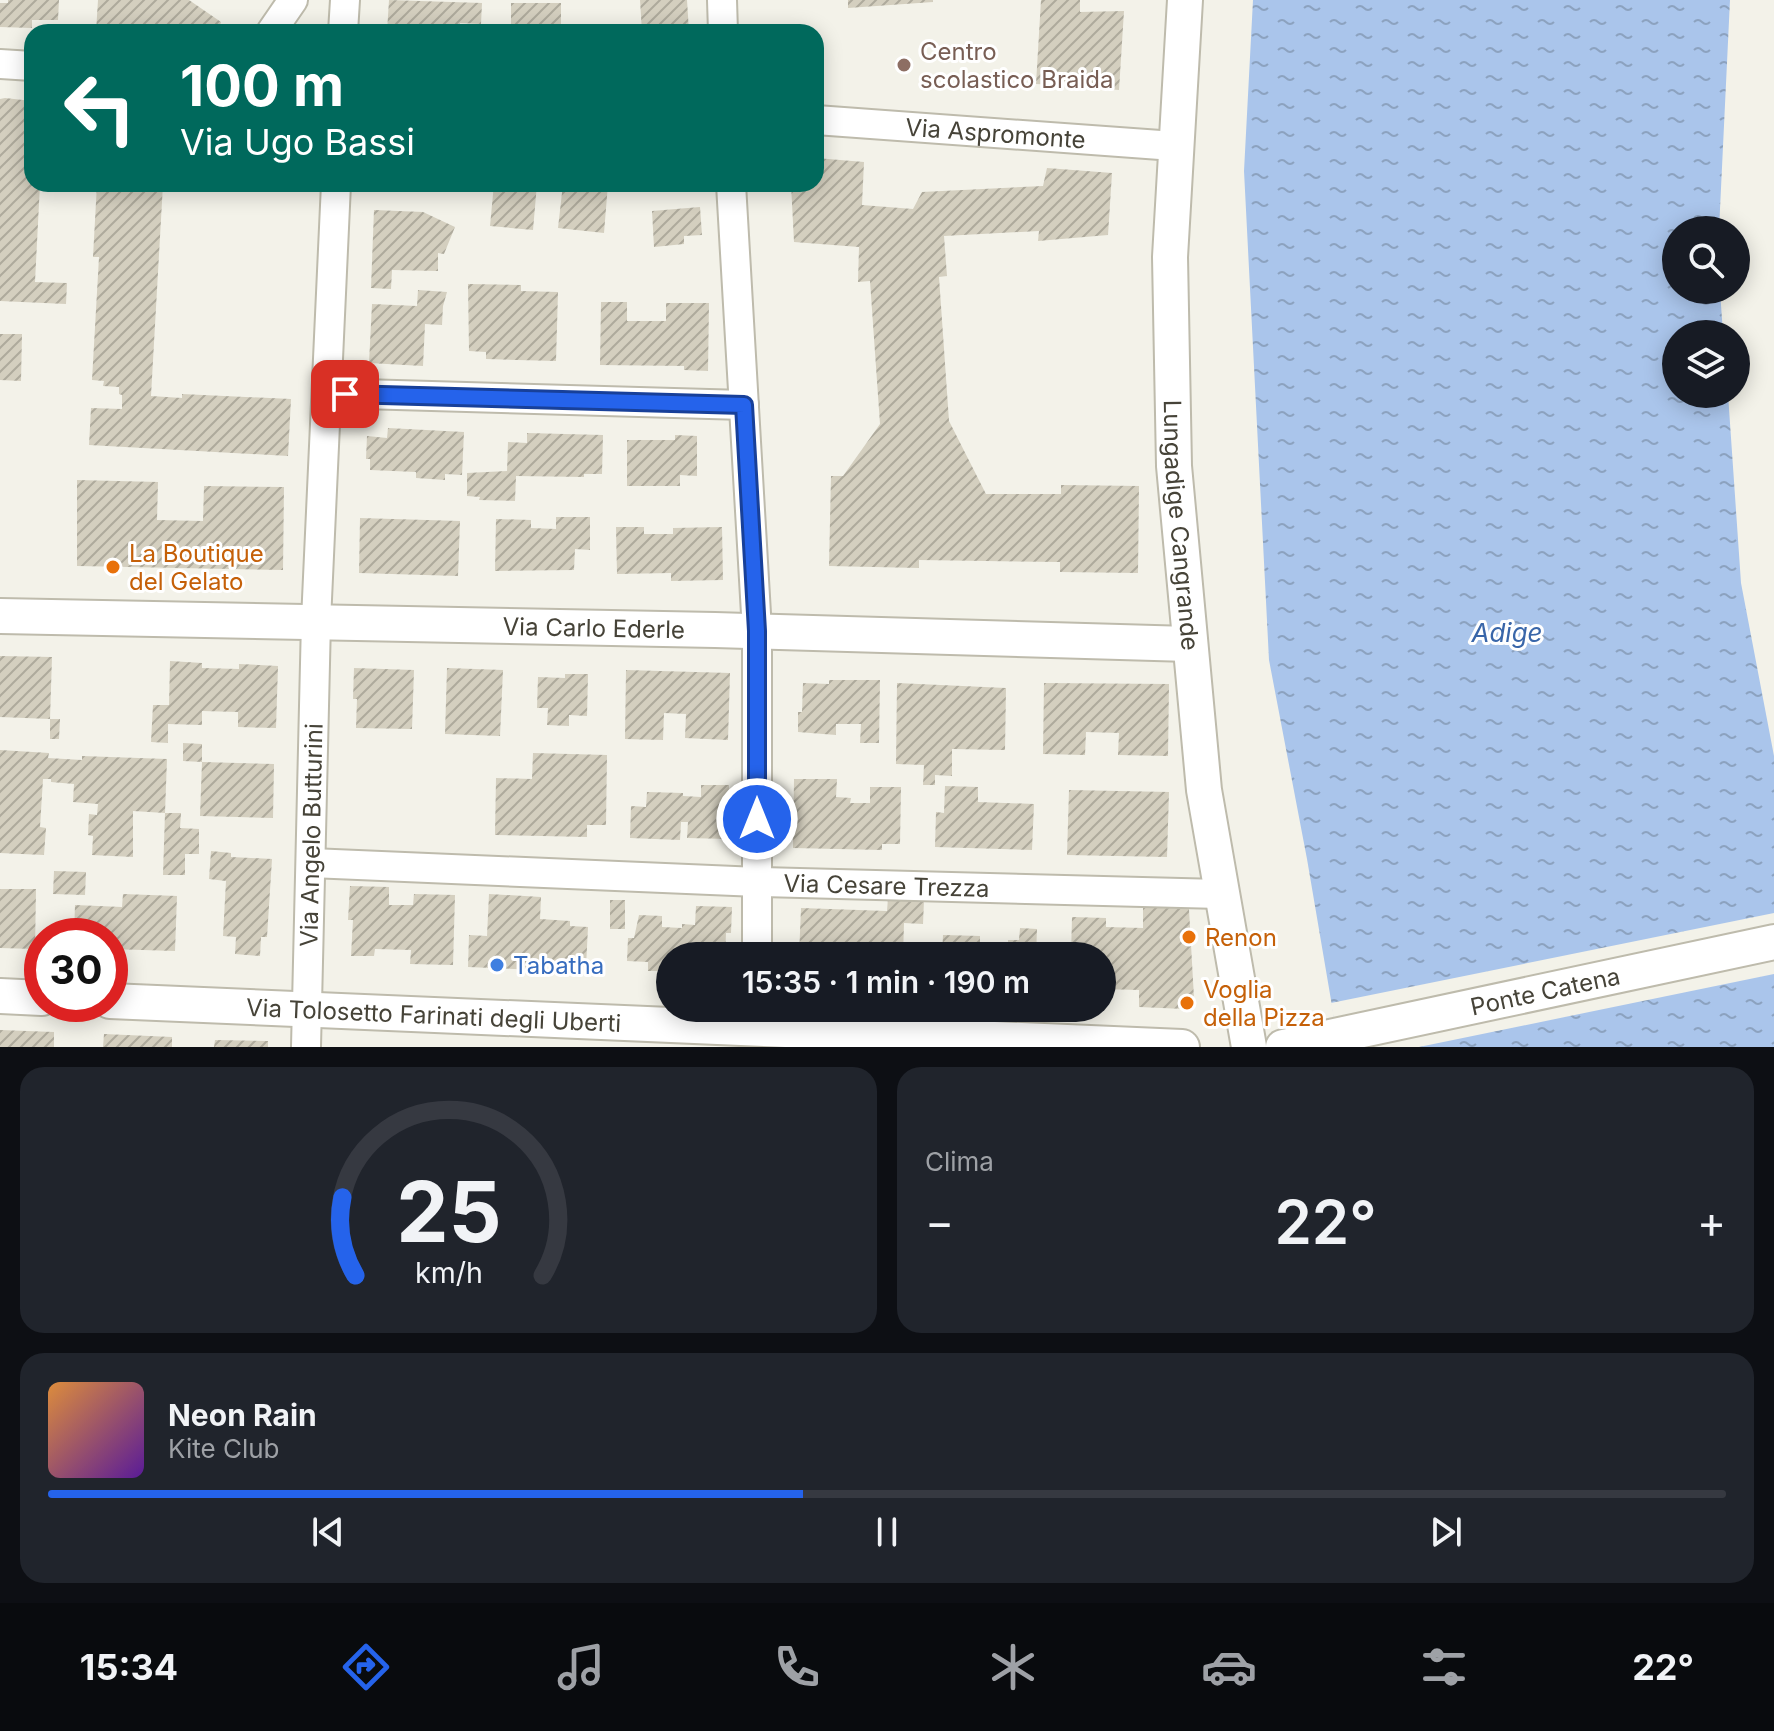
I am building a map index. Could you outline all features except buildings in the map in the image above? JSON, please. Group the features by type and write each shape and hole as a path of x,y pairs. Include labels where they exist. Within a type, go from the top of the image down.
{"street":[{"path":"276,24 293,0"},
{"path":"344,24 345,0"},
{"path":"722,0 723,24"},
{"name":"Lungadige Cangrande","path":"1185,0 1174,146 1170,257 1174,466 1204,790 1249,1047"},
{"path":"0,64 24,66"},
{"name":"Via Aspromonte","path":"824,121 1174,146"},
{"name":"Via Angelo Butturini","path":"306,1047 316,621 336,192"},
{"path":"731,192 757,631 757,942"},
{"path":"327,393 744,405"},
{"name":"Via Carlo Ederle","path":"0,616 757,631 1189,644"},
{"name":"Via Cesare Trezza","path":"311,863 758,882 1220,894"},
{"name":"Ponte Catena","path":"1283,1047 1774,942"},
{"path":"0,996 24,997"},
{"name":"Via Tolosetto Farinati degli Uberti","path":"128,1002 1182,1047"}],"water":[{"name":"Adige","path":"1253,0 1730,0 1720,216 1662,216 1662,304 1721,304 1722,320 1662,320 1662,408 1729,408 1741,583 1774,756 1774,1047 1339,1047 1269,660 1244,171"}],"pier":[{"path":"1774,913 1774,974 1419,1047 1339,1047 1331,1003"}],"place":[{"name":"Centro scolastico Braida","path":"904,65"},
{"name":"La Boutique del Gelato","path":"113,567"},
{"name":"Renon","path":"1189,937"},
{"name":"Tabatha","path":"497,965"},
{"name":"Voglia della Pizza","path":"1187,1003"}],"route":[{"path":"345,394 744,405 757,631 757,819"}]}
